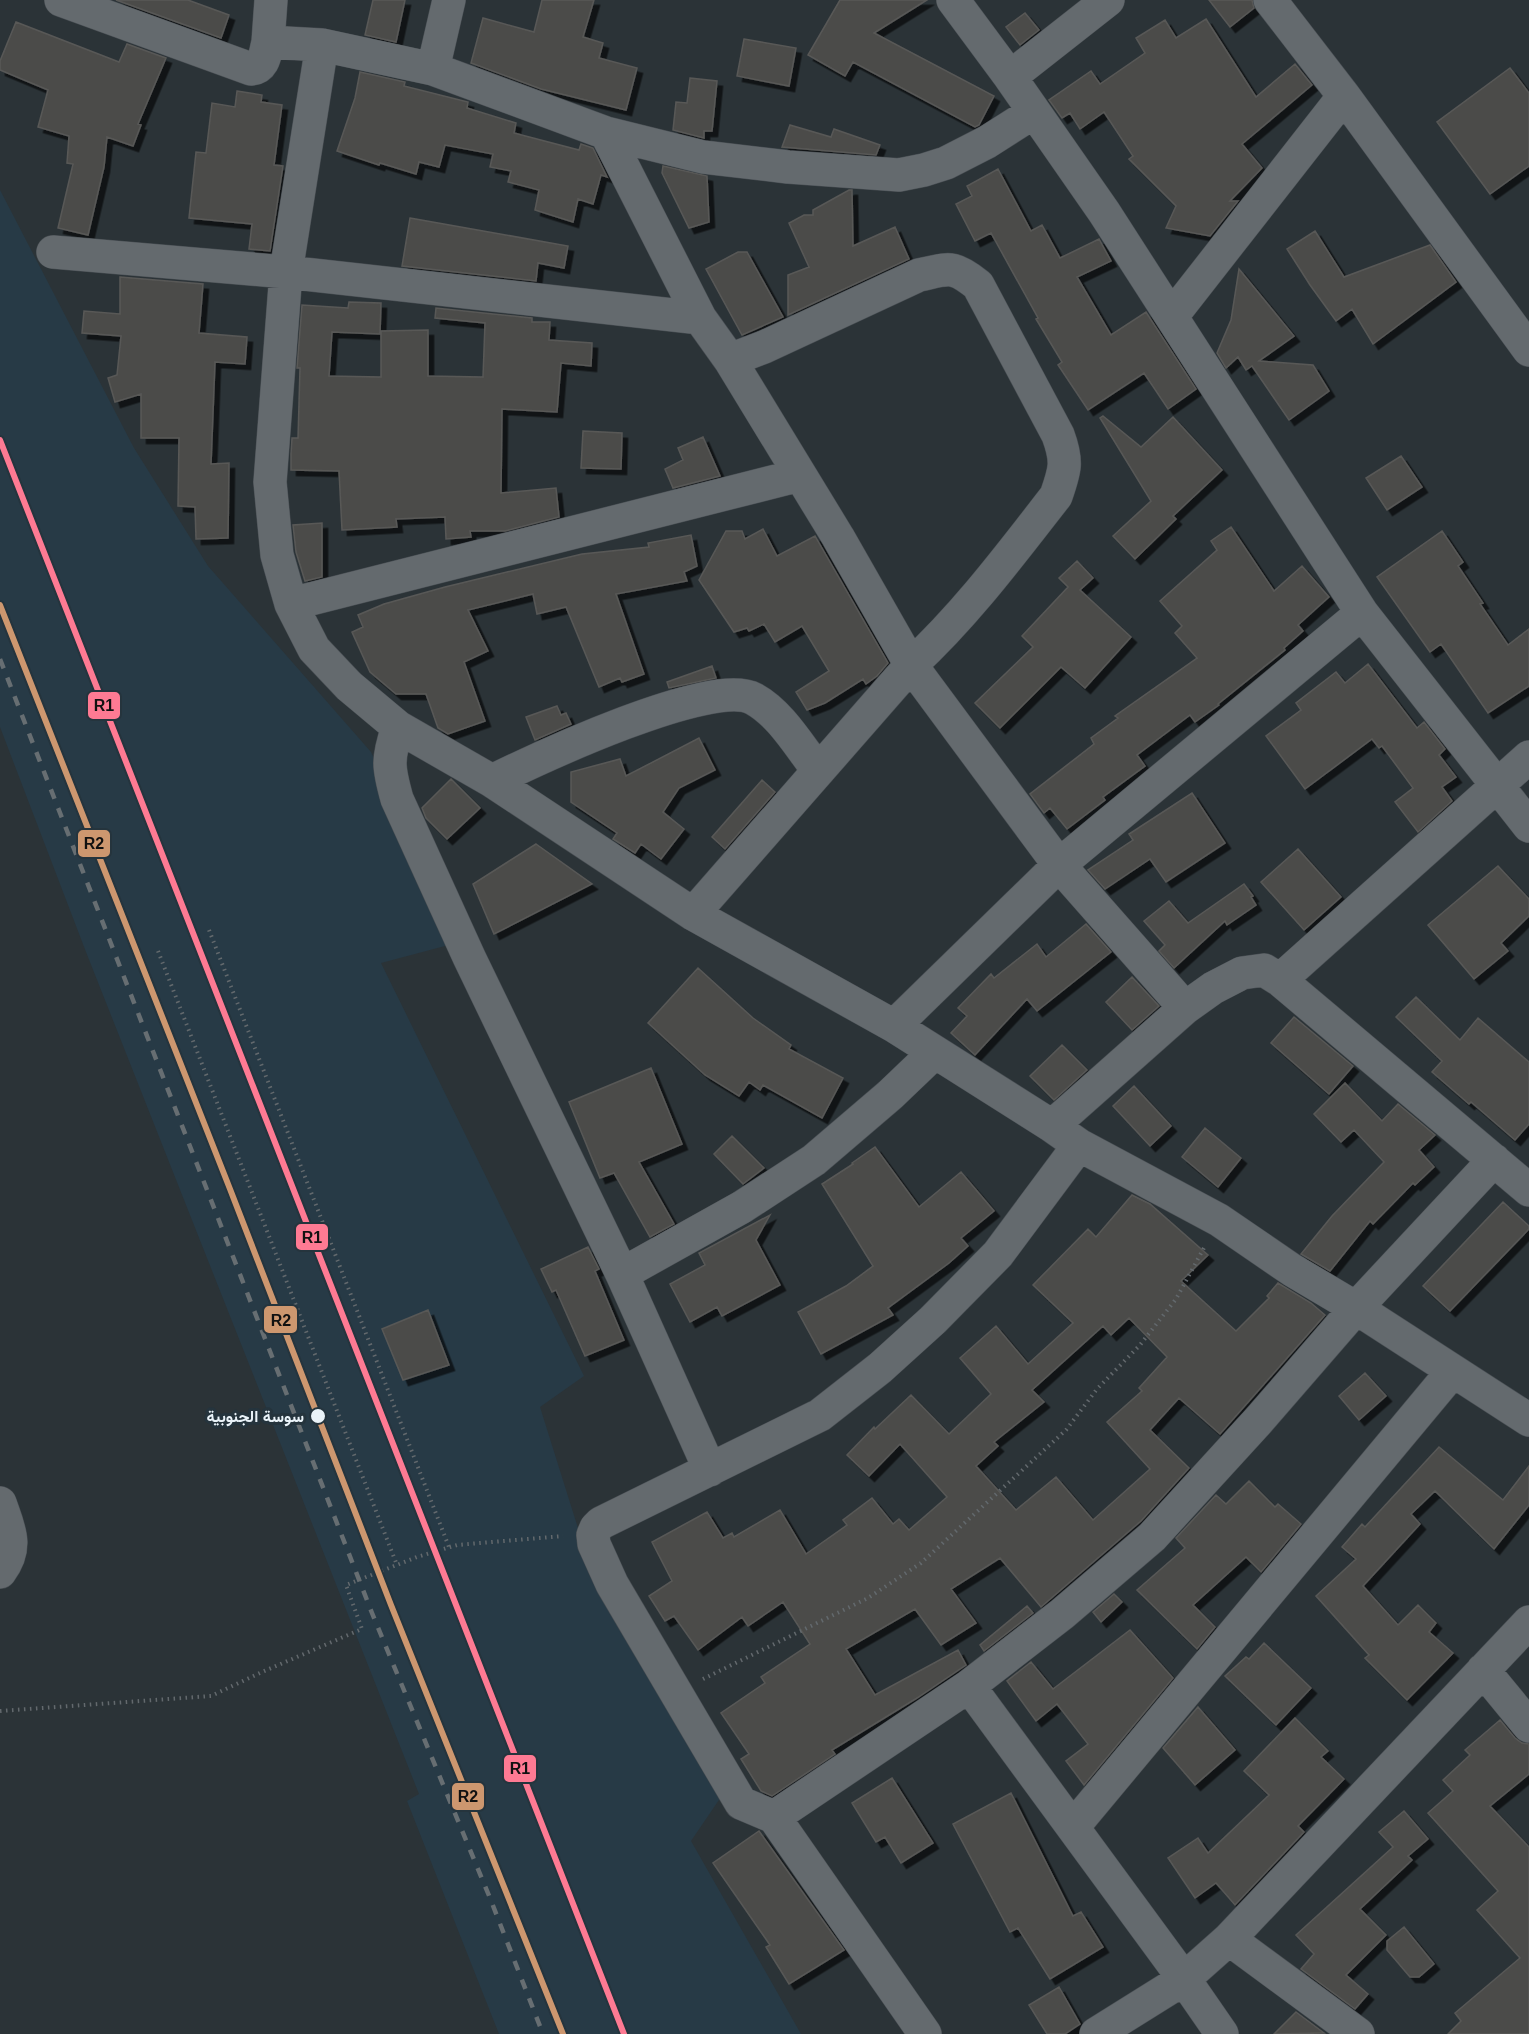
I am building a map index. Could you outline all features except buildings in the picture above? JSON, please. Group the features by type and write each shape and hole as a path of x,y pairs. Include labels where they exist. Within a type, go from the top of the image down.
{"street":[{"path":"61,0 251,69 256,69 261,65 268,42 271,0"},
{"path":"433,69 449,0"},
{"path":"952,0 1010,77 1104,212 1362,613 1529,826"},
{"path":"1010,77 1108,0"},
{"path":"1270,0 1344,96 1529,350"},
{"path":"268,42 322,45 433,69 606,133 703,157 788,168 899,175 924,170 946,163 987,142 1034,112"},
{"path":"322,45 286,272 270,482 277,555 291,604 314,649 349,686 398,727 492,781 693,914 894,1026 1052,1126 1078,1145 1219,1221 1529,1420"},
{"path":"1172,316 1344,96"},
{"path":"606,133 700,318 730,360 800,475 911,665 1059,865 1185,1008"},
{"path":"53,252 286,272 700,318"},
{"path":"693,914 911,665 942,636 974,600 1056,496 1065,454 1058,435 978,285 961,271 946,269 919,275 764,347 730,360"},
{"path":"291,604 800,475"},
{"path":"894,1026 1059,865 1362,613"},
{"path":"492,781 574,742 604,731 699,699 731,695 752,698 772,712 818,770"},
{"path":"398,727 389,759 389,772 397,799 474,968 622,1274 710,1470"},
{"path":"1280,980 1529,758"},
{"path":"1052,1126 1185,1008 1213,988 1242,973 1264,970 1280,980 1529,1190"},
{"path":"622,1274 742,1207 814,1161 890,1095 935,1052"},
{"path":"925,2034 774,1817 741,1803 612,1584 594,1544 594,1535 601,1523 820,1415 880,1368 933,1320 998,1254 1078,1145"},
{"path":"774,1817 969,1686 1062,1614 1152,1537 1258,1421 1356,1308 1494,1160"},
{"path":"1073,1827 1452,1372"},
{"path":"0,1503 11,1534 11,1554 0,1572"},
{"path":"1096,2034 1184,1979 1229,1939 1529,1622"},
{"path":"1483,1670 1529,1726"},
{"path":"969,1686 1222,2034"},
{"path":"1229,1939 1358,2034"}],"path":[{"path":"209,930 449,1548"},
{"path":"158,951 397,1565"},
{"path":"675,1693 868,1598 921,1563 1066,1430 1096,1389 1140,1345 1176,1299 1219,1221"},
{"path":"0,1711 211,1696 362,1629 346,1586 417,1557 457,1545 580,1534 594,1535"}],"shaded area":[{"path":"0,190 134,448 208,566 371,752 460,942 381,963 584,1376 540,1407 583,1544 723,1794 691,1841 801,2034 499,2034 407,1801 419,1794 86,952 0,727"}],"railway":[{"path":"0,605 391,1605 563,2034"},
{"path":"0,659 372,1613 490,1898 543,2034"}],"transit line":[{"name":"R1","path":"0,440 624,2034"},
{"name":"R2","path":"0,605 391,1605 563,2034"}],"place":[{"name":"سوسة الجنوبية","path":"318,1416"}]}
